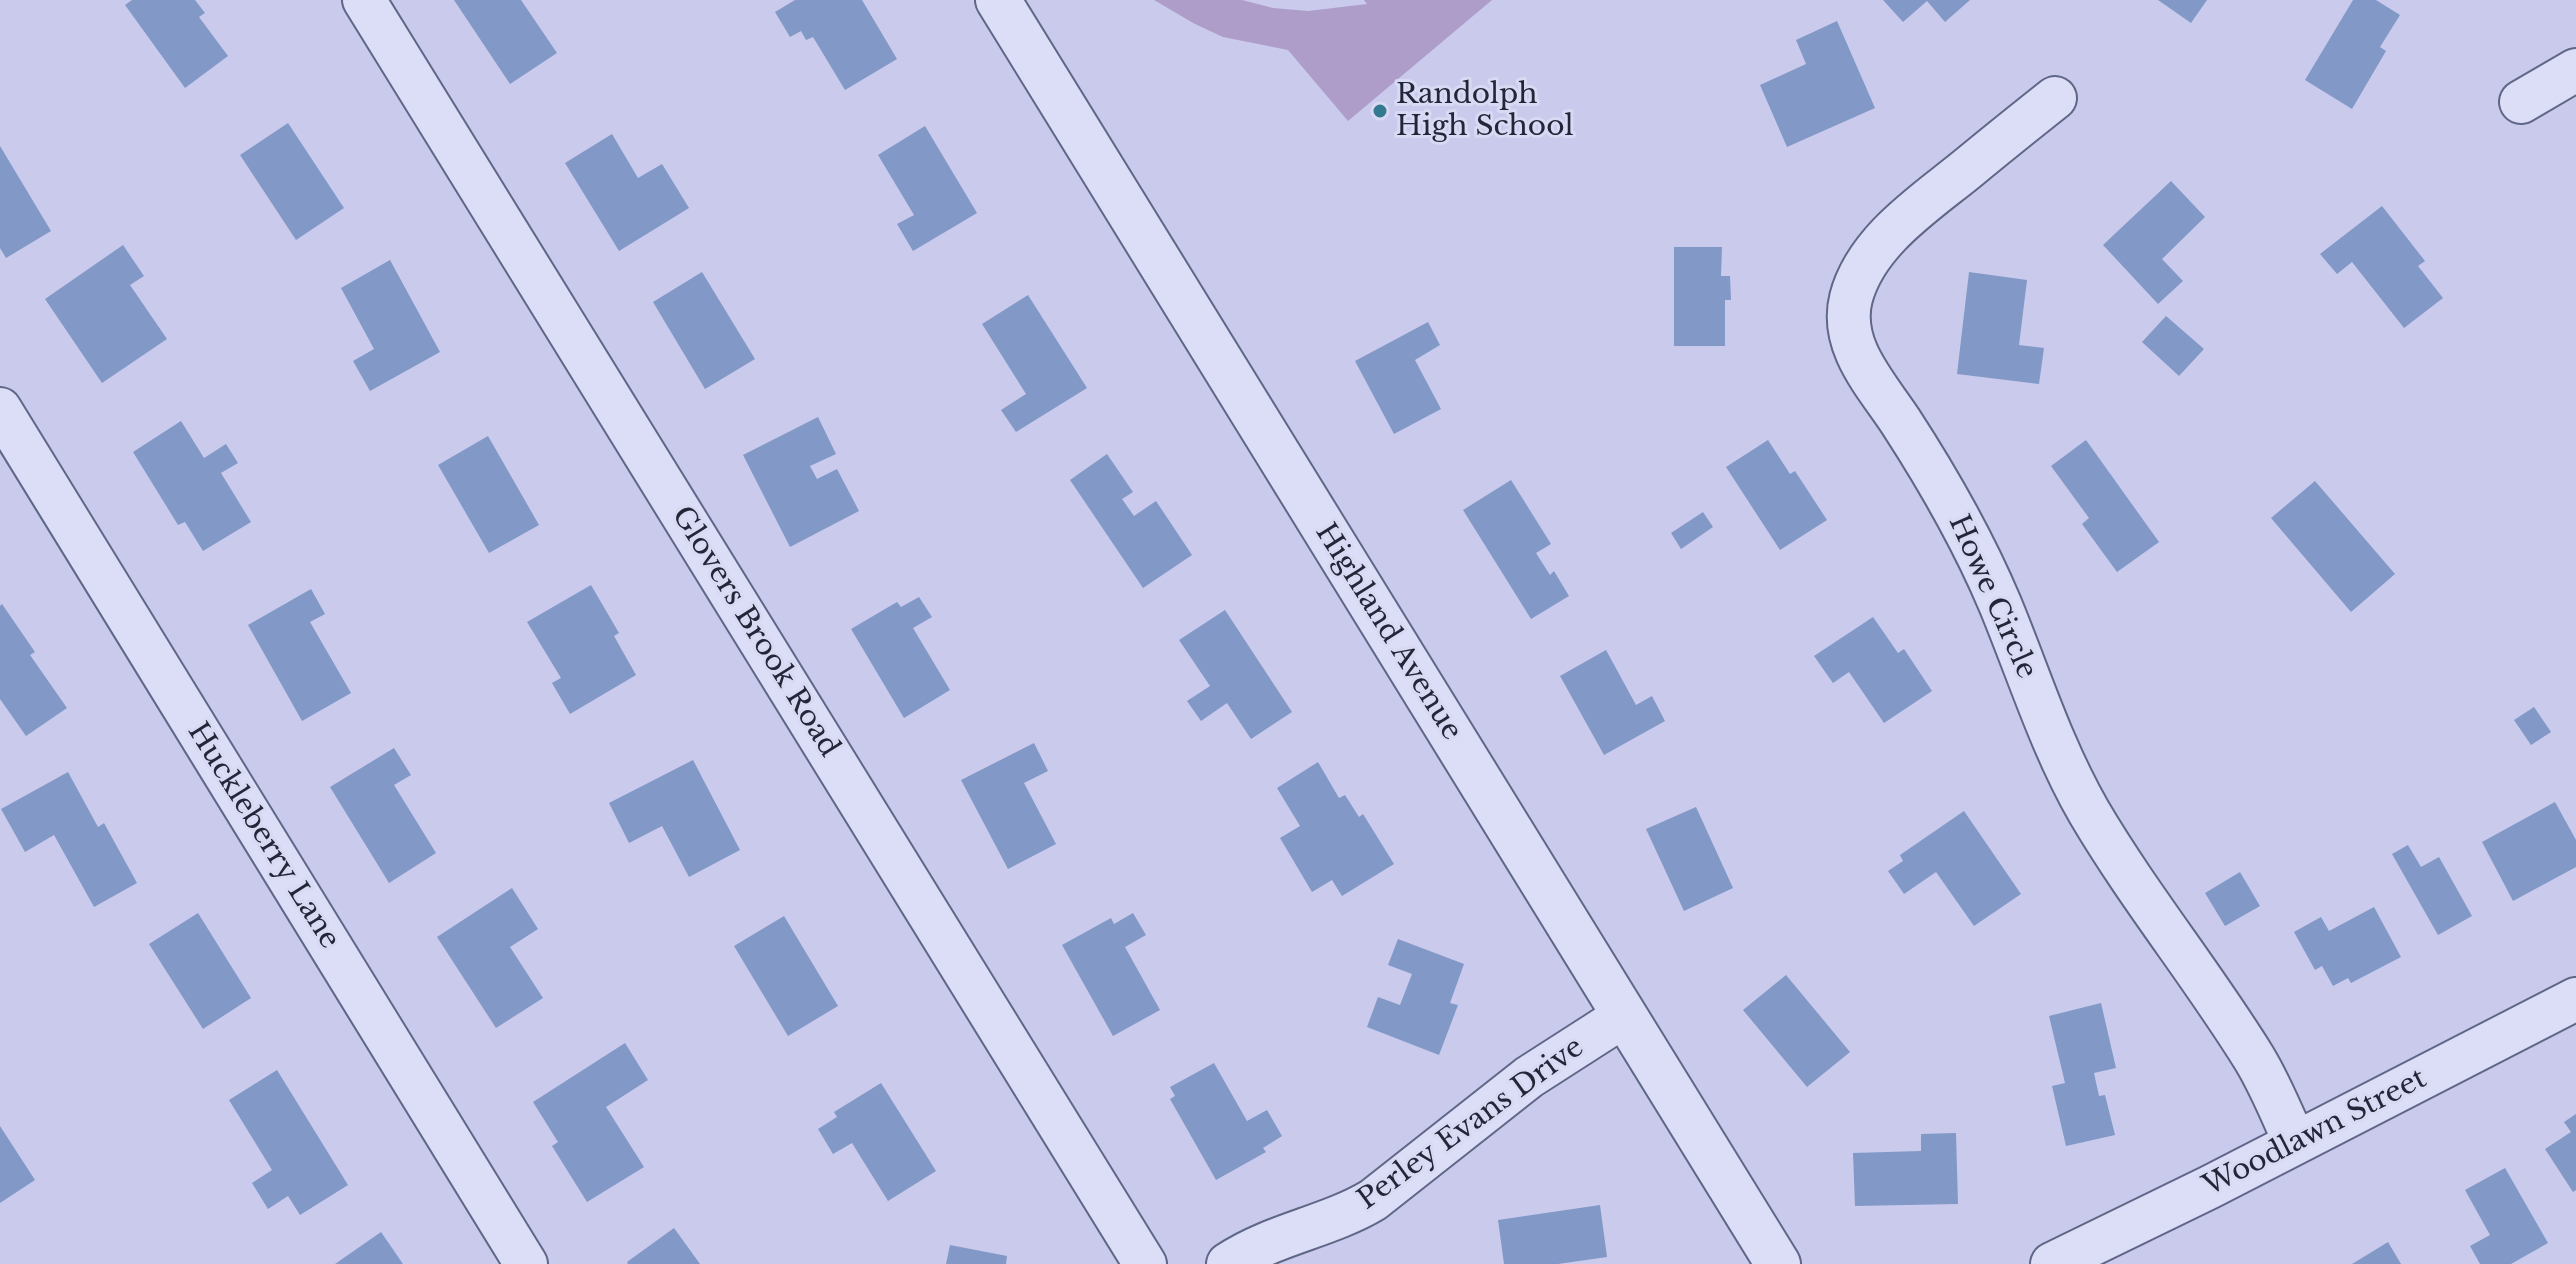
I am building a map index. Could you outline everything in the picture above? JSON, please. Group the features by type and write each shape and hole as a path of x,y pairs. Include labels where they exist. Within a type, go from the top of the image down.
{"street":[{"name":"Glovers Brook Road","path":"364,0 1145,1264"},
{"name":"Highland Avenue","path":"998,0 1778,1264"},
{"path":"2521,102 2576,70"},
{"name":"Howe Circle","path":"2055,98 1923,204 1875,251 1856,282 1850,301 1850,336 1865,369 1924,460 1968,536 1999,601 2057,749 2089,812 2253,1056 2295,1143"},
{"name":"Huckleberry Lane","path":"0,409 526,1264"},
{"name":"Woodlawn Street","path":"2052,1264 2576,999"},
{"name":"Perley Evans Drive","path":"1228,1264 1263,1245 1354,1211 1373,1200 1518,1085 1624,1016"}],"shaded area":[{"path":"1154,0 1242,0 1273,8 1308,11 1367,4 1364,0 1492,0 1348,121 1288,50 1223,37"}],"building":[{"path":"132,0 195,0 205,13 199,17 228,56 185,88 125,5"},
{"path":"454,0 521,0 557,53 510,84"},
{"path":"795,0 862,0 897,59 845,90 813,37 806,40 801,31 790,37 775,12"},
{"path":"1883,0 1970,0 1945,22 1927,1 1903,22"},
{"path":"2158,0 2207,0 2191,23"},
{"path":"2353,0 2376,0 2400,15 2380,47 2386,51 2352,109 2305,80"},
{"path":"1837,21 1875,108 1787,147 1760,85 1806,64 1796,40"},
{"path":"288,123 344,208 296,240 240,155"},
{"path":"925,126 977,213 913,251 897,224 914,215 878,155"},
{"path":"612,134 638,178 662,164 689,208 619,251 565,163"},
{"path":"0,146 51,231 6,258 0,248"},
{"path":"2171,181 2205,217 2162,259 2183,281 2158,304 2103,245"},
{"path":"2382,206 2425,261 2418,266 2443,298 2404,328 2352,262 2337,274 2320,254"},
{"path":"123,245 144,276 130,285 167,339 102,383 45,299"},
{"path":"1674,247 1722,247 1721,276 1730,276 1731,300 1725,300 1725,346 1674,346"},
{"path":"390,260 440,352 370,391 353,361 374,349 341,288"},
{"path":"702,272 755,359 705,389 653,302"},
{"path":"1969,272 2027,280 2019,345 2044,348 2039,384 1957,374"},
{"path":"1028,295 1087,388 1016,432 1001,410 1026,394 982,324"},
{"path":"2166,316 2204,349 2179,376 2142,342"},
{"path":"1428,322 1440,345 1415,360 1441,409 1394,434 1355,361"},
{"path":"818,417 836,454 810,466 817,479 837,469 859,511 790,547 743,455"},
{"path":"181,421 204,458 226,444 238,463 221,473 251,522 203,551 185,522 178,525 133,452"},
{"path":"488,436 539,525 489,553 438,465"},
{"path":"1768,440 1790,474 1795,471 1827,520 1780,550 1726,467"},
{"path":"2086,440 2159,542 2117,572 2082,524 2089,518 2051,466"},
{"path":"1107,454 1133,492 1122,499 1134,516 1156,501 1192,555 1143,588 1070,480"},
{"path":"1511,480 1551,544 1536,553 1550,575 1554,571 1569,596 1531,619 1463,510"},
{"path":"2315,481 2395,574 2351,612 2271,518"},
{"path":"1703,512 1713,527 1681,549 1671,533"},
{"path":"591,585 619,633 614,636 636,675 570,714 552,683 561,678 527,622"},
{"path":"311,589 325,614 310,622 351,693 302,721 248,625"},
{"path":"919,597 932,617 913,628 950,690 904,718 851,629 897,602 901,607"},
{"path":"2,604 35,652 30,655 67,708 26,736 0,699"},
{"path":"1225,610 1292,712 1251,739 1227,703 1201,721 1187,701 1210,686 1179,640"},
{"path":"1873,617 1898,653 1904,649 1932,691 1884,723 1849,672 1833,683 1814,656"},
{"path":"1606,650 1636,705 1652,696 1665,721 1604,755 1560,676"},
{"path":"2534,707 2551,732 2531,745 2514,720"},
{"path":"1034,743 1048,771 1024,783 1056,844 1008,869 961,780"},
{"path":"394,748 411,775 394,785 436,853 389,883 330,787"},
{"path":"693,760 740,850 689,877 662,826 629,843 609,803"},
{"path":"1318,762 1339,798 1345,795 1359,817 1363,814 1394,864 1342,896 1332,880 1312,892 1280,838 1300,826 1277,788"},
{"path":"68,772 98,827 104,823 137,883 94,907 54,835 25,852 1,809"},
{"path":"2555,802 2576,840 2576,867 2513,901 2482,842"},
{"path":"1696,807 1733,888 1684,911 1646,829"},
{"path":"1964,811 2021,894 1974,926 1936,872 1904,894 1888,871 1903,861 1900,855"},
{"path":"2408,845 2421,867 2439,857 2472,916 2438,935 2392,854"},
{"path":"2240,872 2260,906 2225,926 2205,893"},
{"path":"512,888 538,929 510,947 543,998 496,1028 437,937"},
{"path":"2374,907 2401,957 2351,983 2348,978 2333,986 2322,966 2315,970 2294,932 2321,917 2329,931"},
{"path":"198,913 251,998 203,1029 149,944"},
{"path":"1133,913 1146,935 1125,947 1160,1010 1113,1036 1062,945 1111,918 1114,924"},
{"path":"784,916 838,1006 788,1036 734,946"},
{"path":"1398,939 1464,964 1450,1003 1458,1005 1439,1055 1367,1027 1378,997 1400,1005 1412,974 1388,965"},
{"path":"1786,975 1850,1052 1807,1087 1743,1010"},
{"path":"2101,1003 2116,1068 2094,1073 2099,1096 2105,1095 2115,1135 2066,1146 2052,1086 2065,1083 2049,1016"},
{"path":"625,1043 648,1080 606,1107 644,1167 587,1202 552,1146 558,1142 533,1102"},
{"path":"1214,1063 1247,1121 1267,1110 1282,1136 1263,1148 1266,1152 1216,1180 1170,1099 1175,1096 1170,1087"},
{"path":"277,1070 348,1185 300,1215 288,1196 268,1209 252,1183 272,1170 229,1100"},
{"path":"881,1083 936,1171 888,1201 852,1143 833,1154 818,1129 837,1117 834,1112"},
{"path":"2576,1114 2576,1190 2573,1192 2545,1149 2571,1132 2564,1122"},
{"path":"0,1126 35,1180 0,1203"},
{"path":"1956,1133 1958,1204 1855,1206 1853,1153 1921,1151 1921,1134"},
{"path":"2505,1168 2548,1243 2511,1264 2480,1264 2470,1246 2490,1235 2465,1190"},
{"path":"1600,1205 1607,1257 1558,1264 1504,1264 1498,1220"},
{"path":"674,1228 700,1264 628,1264 627,1262"},
{"path":"381,1232 403,1264 335,1264"},
{"path":"2388,1242 2401,1264 2352,1264"},
{"path":"950,1245 1007,1256 1006,1264 946,1264"}],"place":[{"name":"Randolph High School","path":"1380,111"}]}
